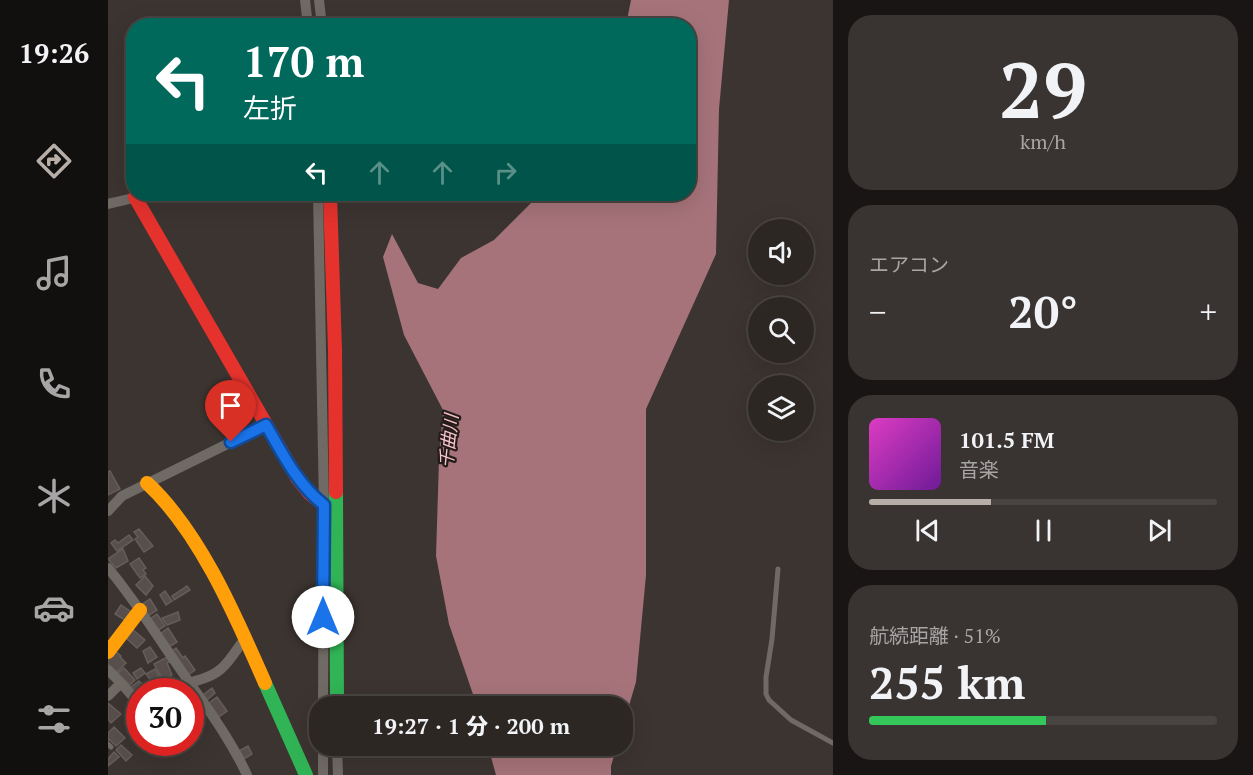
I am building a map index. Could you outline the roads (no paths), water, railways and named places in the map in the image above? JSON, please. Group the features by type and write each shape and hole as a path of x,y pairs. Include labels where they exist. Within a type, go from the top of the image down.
{"street":[{"path":"305,0 307,18"},
{"path":"320,0 321,18"},
{"path":"108,204 126,199"},
{"path":"137,201 297,478 309,493 324,505"},
{"path":"318,201 324,505 323,696"},
{"path":"330,201 335,350 337,696"},
{"path":"108,511 122,496 266,425"},
{"path":"147,483 168,503 220,586 246,637 306,775"},
{"path":"108,568 140,610 186,678"},
{"path":"108,652 140,610"},
{"path":"201,678 222,668 246,637"},
{"path":"108,670 126,688"},
{"path":"108,696 122,683"},
{"path":"204,704 230,742 247,775"},
{"path":"323,756 323,775"},
{"path":"337,756 338,775"}],"lane":[{"path":"778,569 766,694 791,720 833,743"}],"water":[{"name":"千曲川","path":"631,0 729,0 719,109 716,254 646,409 646,575 636,682 632,696 474,696 449,624 436,556 443,410 404,335 383,257 392,234 418,283 438,289 461,258 494,240 533,201 696,201 696,18 627,18"},
{"path":"491,756 614,756 611,775 496,775"}]}
